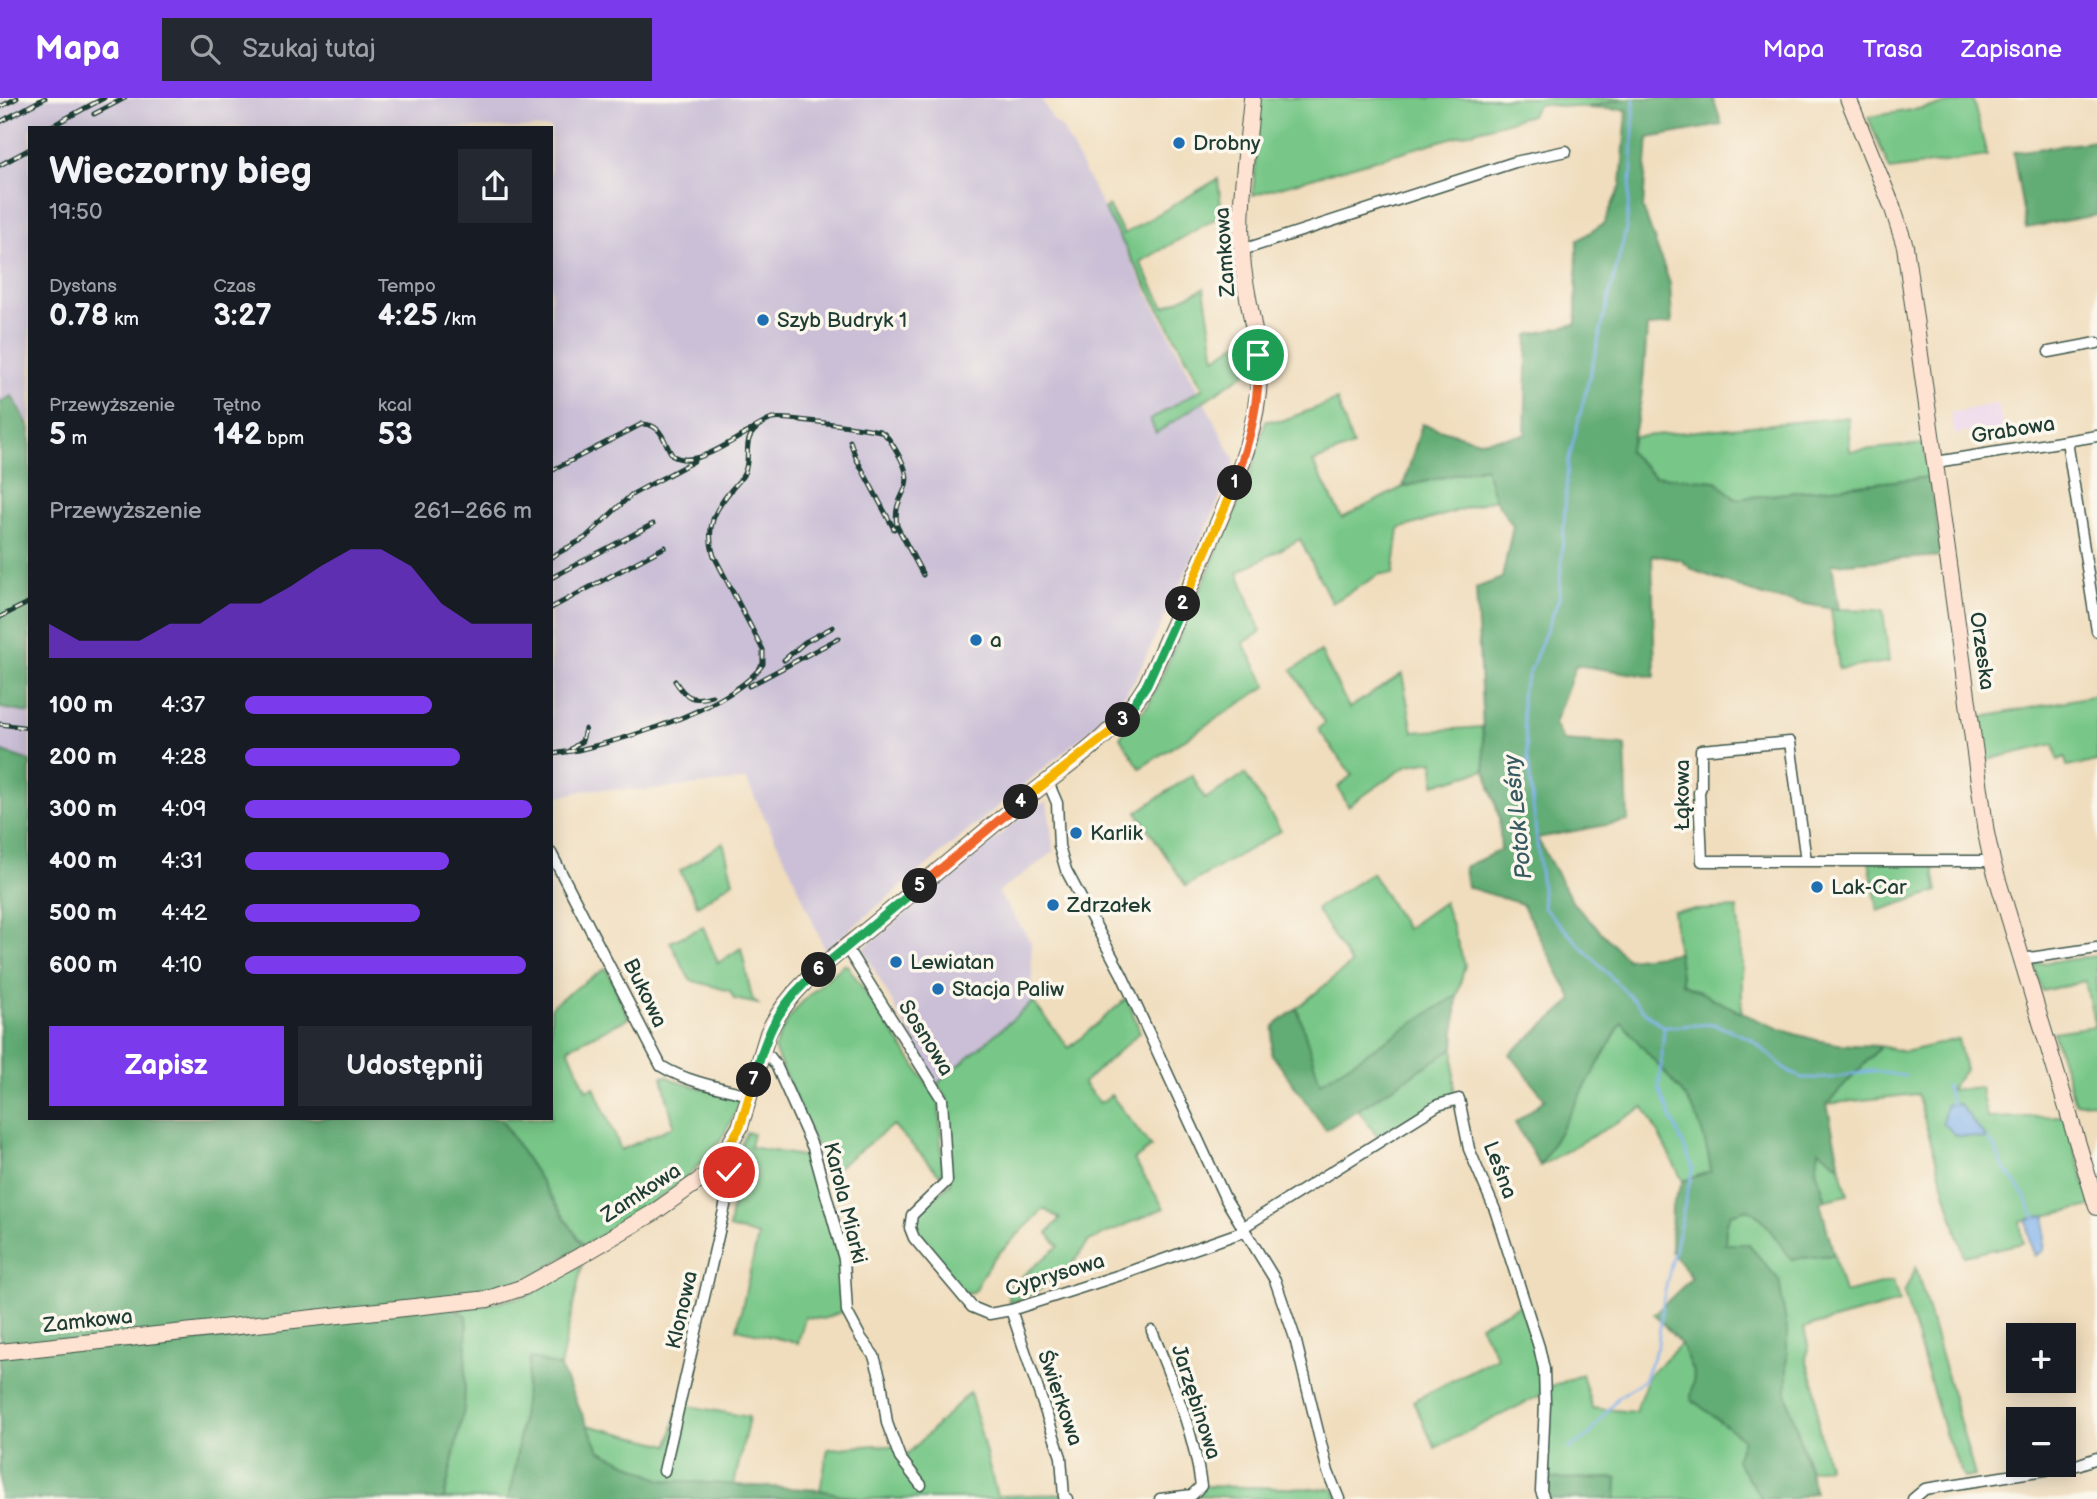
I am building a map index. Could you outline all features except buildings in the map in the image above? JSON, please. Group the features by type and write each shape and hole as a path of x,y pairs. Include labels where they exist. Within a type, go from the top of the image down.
{"street":[{"name":"Zamkowa","path":"0,1352 488,1299 524,1287 653,1213 704,1177 719,1161 740,1127 761,1051 774,1020 789,999 808,978 1113,730 1136,704 1147,684 1235,482 1254,415 1259,375 1256,337 1242,250 1242,206 1252,98"},
{"name":"Orzeska","path":"1848,98 1892,206 1905,246 1992,861 2097,1207"},
{"path":"1242,250 1515,162 1566,150"},
{"path":"2049,352 2097,344"},
{"name":"Grabowa","path":"1936,462 2097,436"},
{"path":"2067,441 2097,631"},
{"name":"Łąkowa","path":"1806,861 1790,743 1701,750 1699,792 1702,861 1806,861 1992,861"},
{"path":"1048,782 1057,803 1059,846 1066,870 1122,975 1220,1189 1275,1280 1310,1395 1328,1472 1339,1499"},
{"name":"Bukowa","path":"553,857 661,1066 670,1072 750,1095"},
{"name":"Sosnowa","path":"846,947 942,1099 947,1181 912,1214 910,1228"},
{"path":"2022,959 2097,948"},
{"name":"Karola Miarki","path":"761,1051 770,1056 776,1065 813,1148 844,1259 847,1312 874,1356 881,1380 887,1423 900,1458 921,1485"},
{"name":"Leśna","path":"1243,1229 1438,1105 1459,1099 1469,1149 1494,1210 1539,1347 1545,1385 1541,1491 1544,1499"},
{"name":"Klonowa","path":"664,1471 730,1184 729,1172 719,1161"},
{"name":"Cyprysowa","path":"910,1228 914,1238 972,1307 989,1314 1011,1310 1120,1275 1243,1229"},
{"name":"Świerkowa","path":"1011,1310 1061,1457 1064,1497 1067,1499"},
{"name":"Jarzębinowa","path":"1152,1331 1181,1402 1198,1459 1200,1486 1192,1495 1160,1499"},
{"path":"1913,1499 1925,1489 2077,1465 2097,1458"}],"shaded area":[{"path":"0,98 1041,98 1054,122 1062,128 1235,461 1136,678 1115,709 825,950 791,871 746,780 647,790 592,789 553,798 553,126 28,126 28,760 0,751"},
{"path":"1998,403 2004,431 1973,437 1967,432 1955,435 1950,413"},
{"path":"1047,802 1054,852 998,892 1031,942 1033,1002 937,1084 863,949 1036,805"}],"green space":[{"path":"1260,98 1628,98 1585,108 1539,104 1531,115 1253,195"},
{"path":"1628,98 1672,98 1677,101 1686,98 1713,98 1722,125 1648,138 1643,208 1670,284 1672,323 1647,327 1640,406 1628,451 1654,476 1716,481 1735,499 1929,477 1942,556 1832,564 1839,610 1766,597 1693,570 1681,560 1652,555 1655,677 1576,665 1554,724 1563,741 1625,745 1628,821 1537,838 1573,903 1627,959 1678,953 1682,983 1755,1019 1812,1039 1844,1045 1881,1046 1827,1104 1840,1166 1819,1150 1816,1170 1826,1200 1820,1202 1834,1255 1791,1259 1762,1219 1748,1209 1730,1214 1726,1226 1725,1244 1748,1244 1779,1280 1787,1330 1787,1397 1815,1492 1794,1499 1762,1499 1736,1460 1743,1439 1691,1399 1694,1374 1681,1344 1654,1314 1692,1278 1671,1251 1672,1206 1683,1181 1711,1171 1702,1133 1686,1098 1622,1022 1540,1166 1515,1123 1545,1099 1510,1054 1573,1000 1522,904 1467,887 1464,867 1501,850 1499,817 1485,770 1476,588 1502,578 1513,526 1495,499 1485,467 1403,487 1422,424 1479,441 1525,435 1528,335 1576,324 1577,241 1604,223 1621,185 1627,110 1585,108"},
{"path":"1973,100 1987,156 1890,170 1868,117"},
{"path":"2097,141 2097,215 2026,228 2013,152"},
{"path":"1218,179 1222,215 1140,262 1164,307 1204,288 1215,358 1244,339 1247,372 1156,433 1150,420 1203,388 1104,209 1108,206 1124,234"},
{"path":"12,396 28,424 28,713 0,708 0,402"},
{"path":"1337,400 1353,446 1313,462 1342,518 1403,487 1485,467 1495,499 1399,529 1393,575 1380,574 1332,603 1300,539 1238,572 1261,632 1243,643 1267,686 1140,768 1120,737 1148,705 1158,685 1248,481 1266,420 1281,421"},
{"path":"1848,417 1850,451 1923,444 1929,477 1735,499 1716,481 1654,476 1628,451 1634,437"},
{"path":"1831,609 1883,610 1889,662 1839,669"},
{"path":"1321,652 1349,708 1402,674 1413,732 1482,727 1485,770 1434,785 1434,761 1408,765 1348,806 1338,787 1352,775 1318,729 1325,723 1292,670"},
{"path":"2097,695 2097,762 2067,766 2065,757 2058,760 2054,744 1986,760 1982,717"},
{"path":"0,751 28,760 28,1120 501,1120 583,1246 525,1281 488,1293 439,1300 467,1316 464,1409 444,1499 0,1499"},
{"path":"1245,774 1281,831 1186,886 1137,812 1192,775 1205,799"},
{"path":"723,842 733,881 698,906 680,871"},
{"path":"1869,861 1932,861 1938,891 1878,911"},
{"path":"1372,873 1406,929 1444,902 1465,965 1457,995 1320,1083 1297,1008 1351,964 1316,909"},
{"path":"1737,908 1742,961 1742,1013 1681,983 1673,911"},
{"path":"703,927 718,963 741,948 752,998 758,1004 734,999 730,991 690,980 670,942"},
{"path":"2097,956 2097,1102 2075,1103 2053,1032 2095,1026 2085,981 2042,991 2034,964"},
{"path":"843,965 847,965 939,1101 943,1178 893,1125 826,1176 818,1145 813,1141 774,1049 794,1012"},
{"path":"606,968 629,1018 568,1048 586,1090 594,1087 621,1150 674,1126 662,1077 734,1096 740,1102 728,1127 695,1169 653,1203 583,1246 501,1120 553,1120 553,1005"},
{"path":"1457,995 1454,1048 1326,1130 1271,1053 1274,1026 1297,1008 1320,1083"},
{"path":"1127,998 1140,1032 1083,1083 1100,1103 1111,1095 1151,1147 1134,1160 1164,1208 1089,1241 1068,1270 1033,1294 1009,1303 1009,1287 1059,1246 1047,1233 1060,1219 1044,1209 993,1259 977,1289 964,1293 932,1257 915,1226 915,1218 921,1209 950,1183 947,1098 937,1084 1033,1002 1069,1048"},
{"path":"1622,1021 1691,1105 1703,1133 1712,1171 1683,1181 1644,1107 1540,1166"},
{"path":"1958,1039 1965,1070 1949,1090 1980,1087 1987,1118 2064,1116 2092,1206 2020,1221 2023,1243 1964,1256 1917,1094 1827,1104 1881,1046 1905,1052","holes":["1959,1104 1986,1138 1955,1135 1943,1122"]},
{"path":"1454,1048 1454,1093 1377,1136 1358,1110"},
{"path":"747,1132 753,1134 750,1147 813,1158 842,1265 844,1311 823,1319 805,1317 798,1343 737,1329 758,1236 729,1228 742,1142"},
{"path":"1819,1149 1840,1166 1848,1195 1826,1200 1816,1170"},
{"path":"1748,1209 1762,1219 1791,1259 1834,1255 1844,1293 1893,1281 1899,1302 1804,1328 1809,1349 1806,1358 1815,1387 1818,1425 1828,1467 1810,1471 1787,1397 1787,1330 1725,1244 1729,1214"},
{"path":"582,1265 560,1367 531,1358 508,1499 444,1499 464,1409 467,1316 457,1310 527,1296"},
{"path":"1916,1267 1975,1476 1964,1478 1946,1436 1904,1293"},
{"path":"1522,1304 1541,1374 1541,1395 1435,1448 1413,1401 1497,1357 1480,1325"},
{"path":"1681,1344 1694,1374 1691,1399 1744,1439 1736,1460 1762,1499 1616,1499 1617,1478 1542,1479 1549,1388 1582,1374 1592,1408 1635,1412 1649,1375"},
{"path":"530,1358 560,1367 599,1450 661,1480 820,1490 859,1499 508,1499 513,1481"},
{"path":"970,1392 997,1496 1064,1494 1067,1499 859,1499 820,1490 828,1449 876,1445 895,1447 904,1458"},
{"path":"679,1404 749,1417 734,1485 661,1480 599,1450 587,1425 669,1445"},
{"path":"1617,1478 1616,1499 1544,1499 1542,1479"},
{"path":"1201,1486 1334,1489 1339,1499 1192,1495"}],"water":[{"path":"1959,1104 1987,1139 1955,1135 1943,1122 1946,1105"},
{"path":"2046,1215 2044,1250 2035,1256 2027,1220"}],"waterway":[{"name":"Potok Leśny","path":"1569,1449 1588,1436 1617,1398 1644,1380 1658,1344 1663,1300 1693,1168 1659,1089 1664,1027 1645,1012 1544,908 1521,694 1559,599 1568,463 1626,229 1632,167 1634,98"},
{"path":"1665,1027 1714,1024 1751,1039 1789,1072 1802,1078 1831,1078 1871,1071 1906,1076"},
{"path":"1946,1086 1952,1104"},
{"path":"1987,1139 1996,1149 2001,1164 2022,1191 2035,1218"}],"railway":[{"path":"0,107 17,98"},
{"path":"0,122 45,98"},
{"path":"52,126 104,98"},
{"path":"94,114 125,98"},
{"path":"0,165 28,150"},
{"path":"553,470 642,424 658,430 673,456 684,459 709,454 772,419 880,431 890,440 904,465 907,476 896,514 897,526 923,575"},
{"path":"553,755 624,738 678,719 728,694 748,680 763,664 763,650 714,556 710,537 716,512 744,474 749,439 756,429"},
{"path":"850,441 856,458 894,529"},
{"path":"553,556 585,538 631,495 694,461"},
{"path":"553,577 653,524"},
{"path":"553,607 665,547"},
{"path":"0,617 28,603"},
{"path":"784,660 805,642 833,627"},
{"path":"749,686 839,638"},
{"path":"675,681 690,697 700,699 712,696"},
{"path":"0,724 28,728"},
{"path":"571,749 582,741 585,729"}],"place":[{"name":"Drobny","path":"1179,143"},
{"name":"Szyb Budryk 1","path":"763,320"},
{"name":"a","path":"976,640"},
{"name":"Karlik","path":"1076,833"},
{"name":"Lak-Car","path":"1817,887"},
{"name":"Zdrzałek","path":"1053,905"},
{"name":"Lewiatan","path":"896,962"},
{"name":"Stacja Paliw","path":"938,989"}],"route":[{"path":"729,1172 719,1161 740,1127 768,1033 794,992 1028,796 1113,730 1136,704 1227,505 1254,415 1258,393 1258,355"}]}
